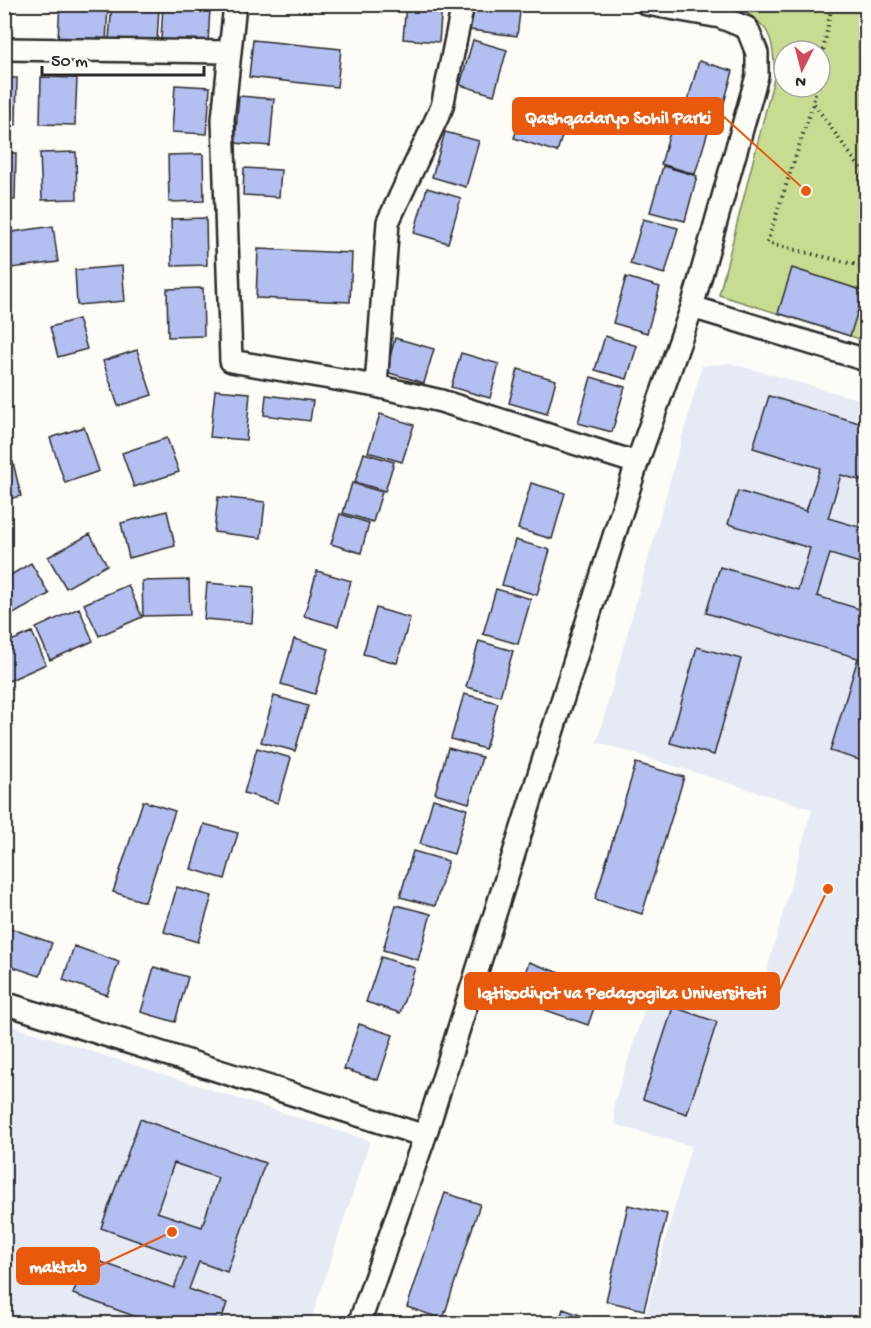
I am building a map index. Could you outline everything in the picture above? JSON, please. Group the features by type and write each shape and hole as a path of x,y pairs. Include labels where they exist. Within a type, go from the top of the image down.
{"street":[{"path":"236,4 223,119 231,361 376,386 441,401 637,463"},
{"path":"376,386 388,222 442,107 463,4"},
{"path":"359,1323 425,1136 637,463 692,307 757,76 757,53 747,28 720,17 648,4"},
{"path":"4,49 230,52"},
{"path":"692,307 867,360"},
{"path":"4,1003 425,1136"}],"path":[{"path":"825,39 832,4"},
{"path":"867,45 860,47 867,78"},
{"path":"814,99 767,243 867,267"},
{"path":"813,104 867,176"}],"shaded area":[{"path":"729,363 866,401 866,1323 643,1323 691,1146 616,1125 613,1107 657,970 727,988 765,977 812,809 597,742 702,366"},
{"path":"4,1023 370,1141 310,1323 5,1323"}],"green space":[{"path":"736,5 866,5 866,341 719,295 772,86 772,99 832,99 832,39 772,39 772,44 768,33 756,20"}],"building":[{"path":"4,4 10,4 8,36 4,36"},
{"path":"60,4 108,6 106,42 58,38"},
{"path":"112,4 159,7 157,43 109,39"},
{"path":"406,4 442,4 439,42 403,39"},
{"path":"473,4 521,4 517,36 470,30"},
{"path":"163,5 210,8 208,43 161,40"},
{"path":"253,40 341,49 337,87 249,77"},
{"path":"473,40 507,50 494,95 460,85"},
{"path":"699,61 733,71 720,117 686,107"},
{"path":"41,77 77,78 75,125 40,124"},
{"path":"4,78 17,78 16,125 4,125"},
{"path":"175,85 210,87 207,134 172,132"},
{"path":"239,96 274,99 270,146 235,143"},
{"path":"522,115 564,130 557,152 514,138"},
{"path":"674,118 709,128 695,174 661,164"},
{"path":"445,132 479,141 466,187 432,177"},
{"path":"4,152 16,153 15,200 4,199"},
{"path":"76,152 77,199 42,200 40,153"},
{"path":"203,154 204,201 169,202 168,155"},
{"path":"663,166 697,176 685,221 650,212"},
{"path":"244,168 281,170 279,197 243,195"},
{"path":"427,188 461,198 448,243 414,233"},
{"path":"206,218 207,265 172,266 171,219"},
{"path":"643,219 678,228 665,274 630,264"},
{"path":"53,226 58,262 11,268 6,233"},
{"path":"258,249 352,253 350,302 256,298"},
{"path":"122,266 125,301 77,305 75,270"},
{"path":"792,268 864,291 850,336 778,313"},
{"path":"626,277 660,287 647,333 613,323"},
{"path":"203,288 204,336 168,337 167,289"},
{"path":"78,319 87,349 58,357 50,327"},
{"path":"605,336 637,346 627,379 595,370"},
{"path":"395,338 434,349 424,383 386,372"},
{"path":"137,350 152,395 118,406 103,361"},
{"path":"461,353 499,364 490,398 451,387"},
{"path":"518,369 556,380 547,414 509,403"},
{"path":"591,377 625,387 612,432 578,423"},
{"path":"215,390 250,393 246,440 210,437"},
{"path":"266,395 313,401 310,421 264,415"},
{"path":"769,396 866,425 866,482 841,475 828,518 866,529 866,565 830,554 817,596 866,611 866,762 830,751 858,658 706,613 720,567 798,590 810,548 728,524 738,491 806,511 820,468 753,448"},
{"path":"380,414 414,425 402,462 368,452"},
{"path":"84,427 99,471 65,483 50,438"},
{"path":"167,438 179,472 134,487 122,453"},
{"path":"364,453 394,462 385,491 355,482"},
{"path":"13,462 21,496 4,500 4,464"},
{"path":"352,483 382,492 373,522 343,513"},
{"path":"531,483 565,493 552,539 518,529"},
{"path":"218,497 265,502 261,538 214,532"},
{"path":"167,511 175,546 129,558 121,523"},
{"path":"340,514 369,523 361,553 331,544"},
{"path":"90,534 107,565 66,588 48,557"},
{"path":"515,540 550,550 537,595 502,585"},
{"path":"31,563 49,594 8,617 4,612 4,579"},
{"path":"317,571 351,581 338,626 304,616"},
{"path":"189,580 190,615 143,616 142,581"},
{"path":"207,583 254,587 252,623 204,619"},
{"path":"128,585 142,617 99,636 84,604"},
{"path":"496,589 531,599 518,644 483,634"},
{"path":"79,608 93,641 50,660 36,628"},
{"path":"376,608 410,618 397,663 363,654"},
{"path":"32,632 46,664 4,683 4,644"},
{"path":"294,639 329,649 315,694 281,684"},
{"path":"479,641 513,651 500,696 466,687"},
{"path":"697,647 741,659 714,755 670,743"},
{"path":"464,694 498,703 485,749 451,739"},
{"path":"274,696 308,706 295,751 261,742"},
{"path":"257,748 291,758 278,803 244,793"},
{"path":"448,748 482,757 469,803 435,793"},
{"path":"636,763 684,777 642,914 595,899"},
{"path":"433,799 467,809 454,854 420,844"},
{"path":"143,801 175,811 145,902 113,892"},
{"path":"204,824 238,833 225,879 191,869"},
{"path":"413,851 448,861 435,906 400,897"},
{"path":"177,887 212,896 198,942 164,932"},
{"path":"396,905 431,914 418,960 383,950"},
{"path":"7,927 52,943 40,976 4,964 4,935"},
{"path":"74,946 119,962 107,995 63,980"},
{"path":"381,957 415,968 400,1013 366,1002"},
{"path":"529,962 601,988 588,1025 515,999"},
{"path":"154,967 188,977 175,1022 141,1012"},
{"path":"673,1007 717,1022 687,1114 643,1099"},
{"path":"359,1024 393,1035 378,1080 344,1069"},
{"path":"140,1119 265,1163 227,1272 199,1262 189,1289 227,1303 220,1324 156,1324 73,1294 87,1257 174,1288 185,1258 101,1228","holes":["174,1163 218,1178 202,1227 157,1212"]},
{"path":"445,1193 480,1204 443,1319 407,1307"},
{"path":"628,1205 667,1214 644,1310 606,1301"},
{"path":"563,1309 605,1324 558,1324"}],"place":[{"name":"Qashqadaryo Sohil Parki","path":"806,191"},
{"name":"Iqtisodiyot va Pedagogika Universiteti","path":"828,889"},
{"name":"maktab","path":"172,1232"}]}
